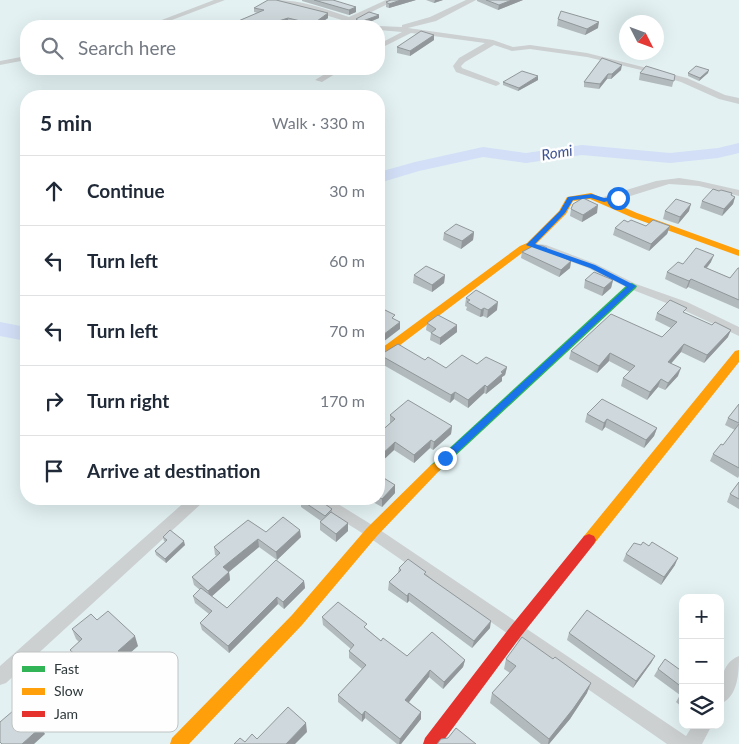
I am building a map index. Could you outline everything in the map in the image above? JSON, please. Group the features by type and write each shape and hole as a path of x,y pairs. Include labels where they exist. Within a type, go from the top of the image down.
{"street":[{"path":"167,20 222,0"},
{"path":"280,0 314,8 344,20"},
{"path":"356,20 392,0"},
{"path":"398,29 419,24 472,0"},
{"path":"385,28 493,42 512,49 530,48 588,55 684,80 722,97 739,102"},
{"path":"385,44 410,31"},
{"path":"493,42 462,60 457,66 459,70 496,84"},
{"path":"0,62 20,59"},
{"path":"319,80 328,75"},
{"path":"604,200 618,198 660,183 676,182 705,184 739,193"},
{"path":"385,351 523,248 530,245 563,212 570,199 592,196 634,215 739,253"},
{"path":"530,245 542,247 592,266 632,286 683,305 739,332"},
{"path":"178,744 297,620 372,532 445,458 632,286"},
{"path":"431,744 516,631 739,354"},
{"path":"30,652 190,505"},
{"path":"329,505 372,532 682,744"},
{"path":"724,689 739,664"},
{"path":"0,677 12,667"},
{"path":"692,744 701,729"}],"building":[{"path":"268,0 276,0 328,13 318,20 288,18 282,20 241,20 264,10 254,8"},
{"path":"314,0 333,0 356,7 349,10"},
{"path":"401,0 389,4 386,2"},
{"path":"486,0 512,0 499,5"},
{"path":"561,11 599,22 587,29 558,19"},
{"path":"369,12 379,15 365,20 356,19"},
{"path":"421,31 434,35 410,51 397,47"},
{"path":"602,58 622,65 612,74 608,74 600,84 584,82"},
{"path":"646,66 675,75 674,81 640,73"},
{"path":"696,66 709,70 700,78 688,73"},
{"path":"522,71 538,76 519,88 503,82"},
{"path":"713,189 732,193 731,195 735,197 724,209 702,201"},
{"path":"583,198 598,205 583,215 571,209 573,204"},
{"path":"676,199 691,204 680,217 665,211"},
{"path":"624,220 628,222 631,220 646,226 653,220 670,226 651,244 615,228"},
{"path":"456,224 474,232 462,241 444,233"},
{"path":"535,245 543,246 547,248 545,249 571,261 561,270 522,252"},
{"path":"696,248 714,255 704,267 730,278 739,268 739,300 691,279 689,281 667,272 678,262 683,264"},
{"path":"426,266 445,275 432,285 414,275"},
{"path":"594,272 613,280 604,288 585,280"},
{"path":"476,290 498,302 488,310 484,308 481,310 467,302 470,300 466,298"},
{"path":"670,300 687,308 683,312 712,325 715,322 731,330 707,355 684,344 668,362 681,368 668,383 661,379 650,392 623,378 635,366 610,353 599,366 571,351 611,314 662,337 677,322 657,313"},
{"path":"385,310 395,315 392,318 400,322 385,333"},
{"path":"438,315 457,325 440,338 431,333 436,329 427,323"},
{"path":"398,344 425,360 428,357 446,368 462,355 477,364 486,357 507,367 487,387 485,385 468,400 455,392 451,395 385,358 385,352"},
{"path":"602,399 657,428 646,440 607,419 604,423 587,414"},
{"path":"408,400 452,426 434,442 431,440 414,455 395,442 385,451 385,428 395,419 390,415"},
{"path":"739,404 739,423 728,418"},
{"path":"739,424 739,468 713,454 721,444 723,445"},
{"path":"385,479 395,485 385,496"},
{"path":"739,482 739,499 730,494"},
{"path":"308,505 326,505 332,509 325,516"},
{"path":"331,512 348,523 336,534 320,522"},
{"path":"283,517 300,530 276,552 258,539 223,567 229,572 208,591 192,577 220,553 214,547 248,520 266,532"},
{"path":"170,530 184,541 165,559 155,551 167,540 163,537"},
{"path":"643,542 649,546 652,542 678,558 664,577 626,554 634,543 641,545"},
{"path":"408,559 426,572 424,574 491,621 474,641 409,593 407,596 389,582 401,570 399,568"},
{"path":"276,560 304,581 283,602 277,597 228,646 200,623 212,611 193,596 201,588 227,608"},
{"path":"338,602 367,624 364,627 381,641 383,638 407,656 432,632 465,660 444,682 430,670 405,700 421,712 400,739 365,711 362,715 338,695 366,665 349,651 354,645 322,617"},
{"path":"587,610 655,656 636,681 569,633"},
{"path":"108,611 135,636 119,652 72,652 70,650 82,639 72,629 91,614 97,620"},
{"path":"522,637 553,659 555,657 591,683 549,739 492,693 516,666 506,659"},
{"path":"665,659 679,669 679,685 658,669"},
{"path":"288,707 306,723 286,744 234,744 240,738 245,742 252,734 257,739"},
{"path":"12,712 12,732 35,732 22,744 2,744 0,742 0,722"},
{"path":"456,728 476,744 437,744 441,739 448,738"}],"waterway":[{"name":"Romi","path":"385,176 415,167 483,152 526,158 582,150 670,158 718,153 739,148"},
{"name":"Romi","path":"0,329 20,333"}],"traffic: fast":[{"path":"435,468 632,286"}],"traffic: slow":[{"path":"385,351 523,248 530,245 563,212 570,199 591,196 634,215 739,253"},
{"path":"589,540 739,354"},
{"path":"178,744 297,620 372,532 435,468"}],"traffic: jam":[{"path":"431,744 516,631 589,540"}],"route":[{"path":"445,458 632,286 592,266 542,247 530,245 563,212 570,199 592,196 604,200 618,198"}]}
